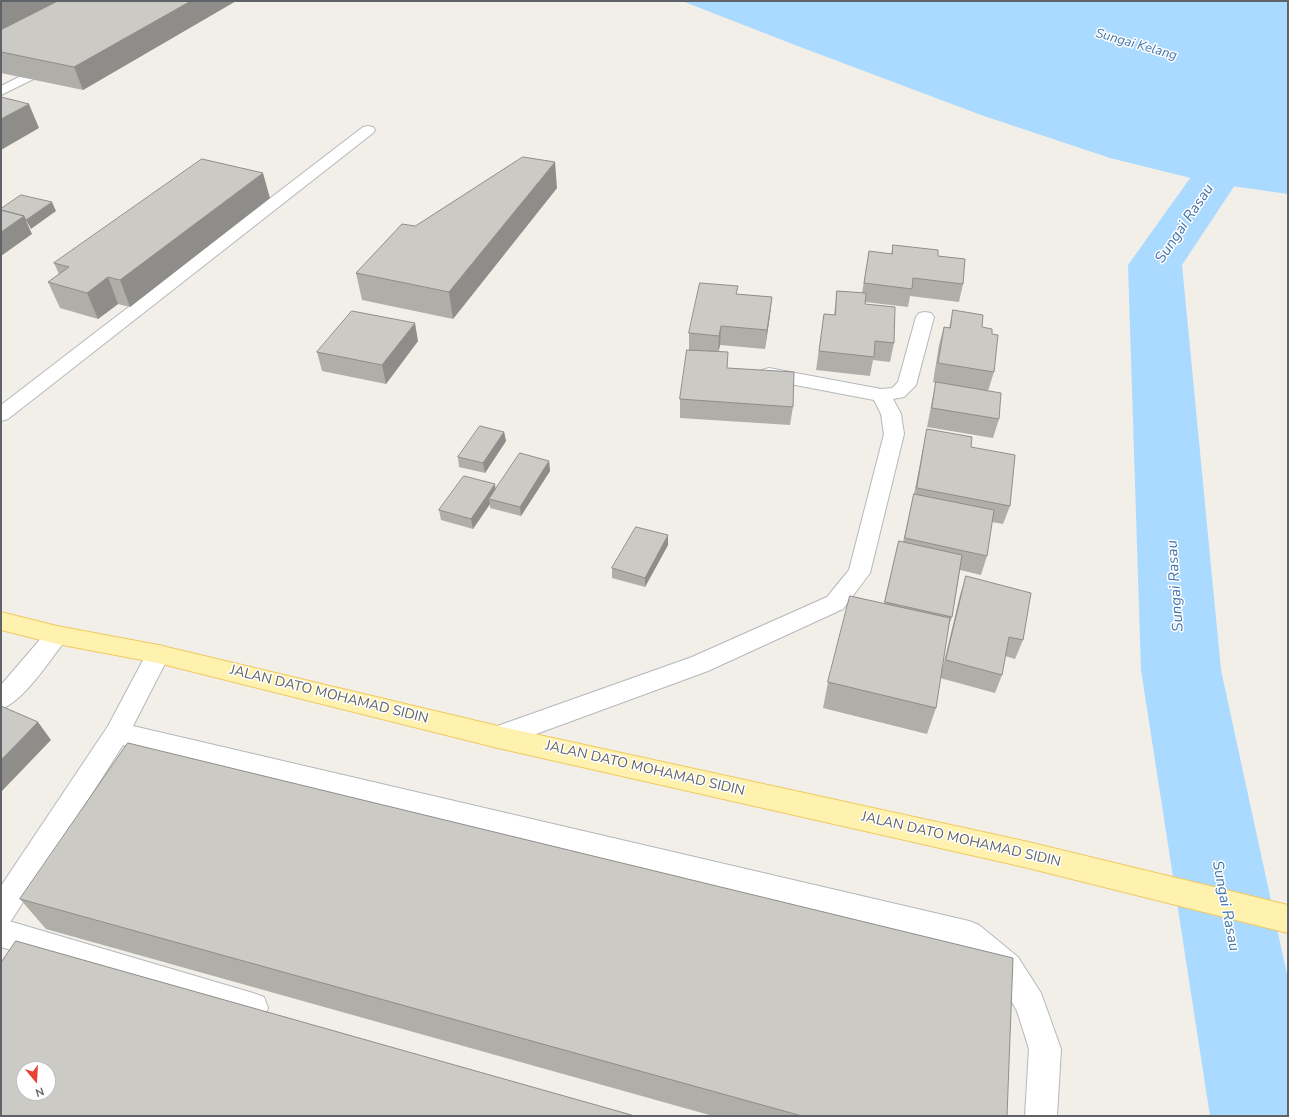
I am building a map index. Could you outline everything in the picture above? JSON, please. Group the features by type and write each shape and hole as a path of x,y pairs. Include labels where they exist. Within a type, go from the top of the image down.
{"main road":[{"name":"JALAN DATO MOHAMAD SIDIN","path":"1,621 57,635 158,654 498,736 1024,854 1288,919"}],"street":[{"path":"1,92 64,58"},
{"path":"1,415 368,130"},
{"path":"769,374 881,395 897,393 907,385 925,317"},
{"path":"498,736 700,664 835,603 859,573 894,434 891,414 881,395"},
{"path":"1,699 12,690 57,635"},
{"path":"1,911 117,732 158,654"},
{"path":"117,732 969,935 1008,967 1030,1004 1045,1049 1041,1116"},
{"path":"1,933 282,1017"}],"water":[{"name":"Sungai Kelang","path":"682,1 1288,1 1288,194 1211,183 1110,158 981,115"}],"building":[{"path":"58,1 191,1 74,67 1,52 1,30"},
{"path":"1,97 29,104 1,119"},
{"path":"523,157 555,162 449,292 356,273 402,224 415,226"},
{"path":"202,159 263,173 120,280 108,277 87,293 48,282 69,267 54,263"},
{"path":"21,195 52,202 26,220 24,216 1,210"},
{"path":"1,210 24,216 1,232"},
{"path":"893,245 938,250 938,256 965,259 963,284 913,278 912,289 864,283 869,251 892,254"},
{"path":"700,283 738,286 736,294 772,297 767,330 721,326 719,336 689,333"},
{"path":"837,291 866,293 865,304 895,307 894,343 875,341 874,357 819,351 824,314 835,315"},
{"path":"953,310 983,315 982,327 992,329 992,334 998,335 994,372 938,363 944,327 950,328"},
{"path":"352,311 415,323 382,365 317,352"},
{"path":"687,350 728,352 727,368 794,372 793,407 680,399"},
{"path":"936,382 1001,393 999,419 932,408"},
{"path":"480,426 504,432 483,463 458,457"},
{"path":"927,429 972,437 971,447 1015,455 1010,506 917,488"},
{"path":"520,453 549,461 520,507 489,499"},
{"path":"464,476 495,484 471,519 439,510"},
{"path":"914,494 994,510 987,556 905,538"},
{"path":"636,527 668,535 645,578 612,568"},
{"path":"899,541 962,555 952,617 885,602"},
{"path":"966,576 1031,593 1023,640 1009,637 1002,675 946,660"},
{"path":"850,596 950,618 936,708 828,682"},
{"path":"1,706 38,722 1,760"},
{"path":"128,743 1013,958 1007,1116 802,1116 20,899"},
{"path":"16,941 635,1116 1,1116 1,963"}],"waterway":[{"name":"Sungai Rasau","path":"1264,1116 1181,670 1155,265 1269,100"}]}
